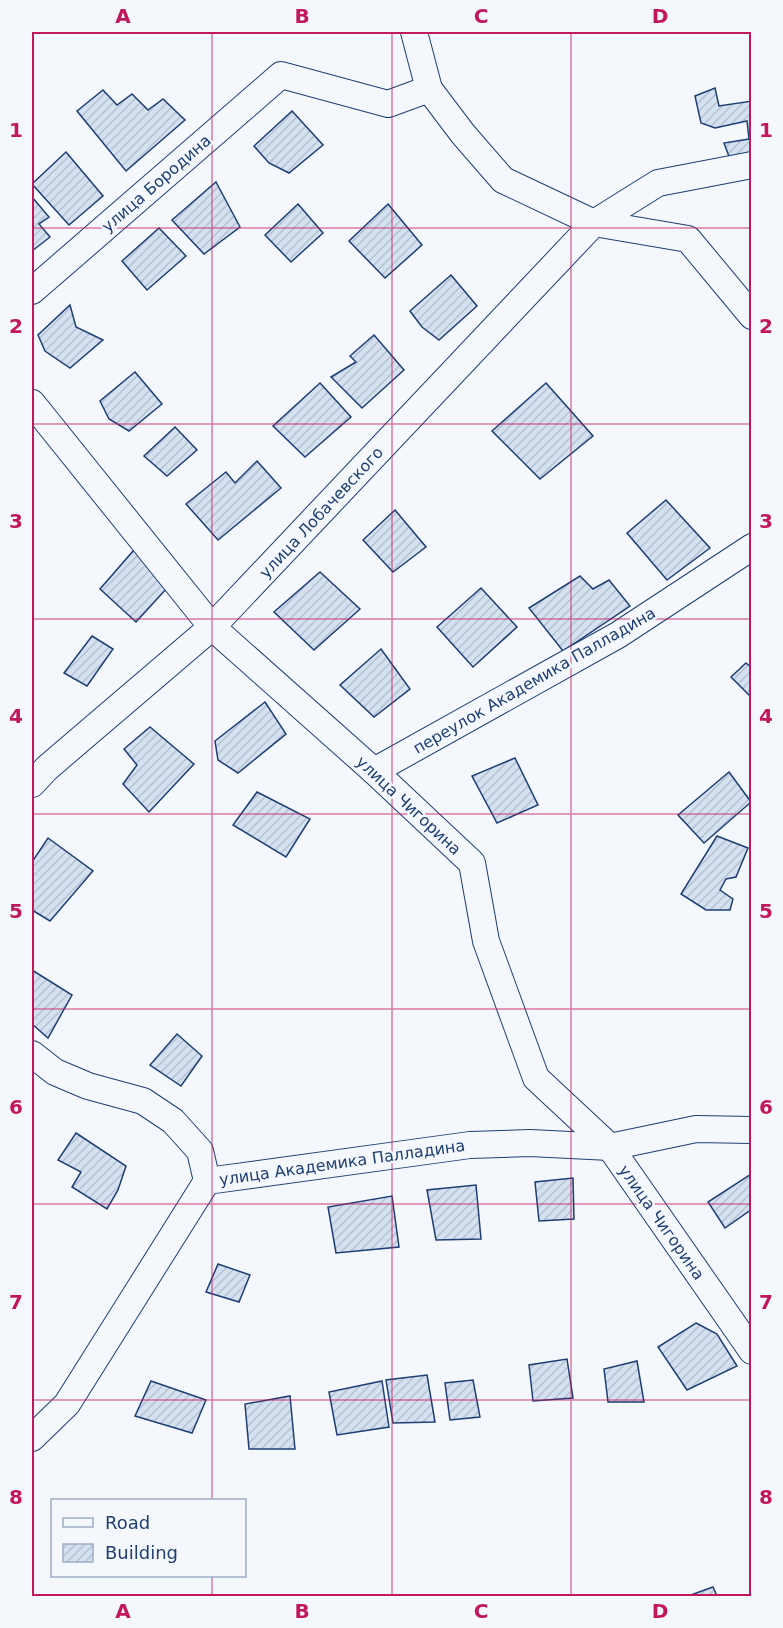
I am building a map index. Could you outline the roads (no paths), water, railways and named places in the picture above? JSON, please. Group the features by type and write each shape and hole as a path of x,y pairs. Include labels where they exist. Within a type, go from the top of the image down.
{"street":[{"path":"414,32 429,89 463,134 503,180 594,223 688,239 752,316"},
{"name":"улица Бородина","path":"32,291 281,75 388,104 429,89"},
{"name":"улица Лобачевского","path":"32,784 47,768 212,627 594,223 658,183 752,165"},
{"name":"улица Чигорина","path":"32,403 212,627 374,771 472,863 486,941 536,1078 610,1147 752,1351"},
{"name":"переулок Академика Палладина","path":"374,771 618,635 752,546"},
{"path":"32,1054 55,1072 88,1086 143,1101 173,1121 200,1151 207,1180"},
{"name":"улица Академика Палладина","path":"32,1438 67,1404 207,1180 470,1145 530,1143 610,1147 696,1129 752,1130"}]}
